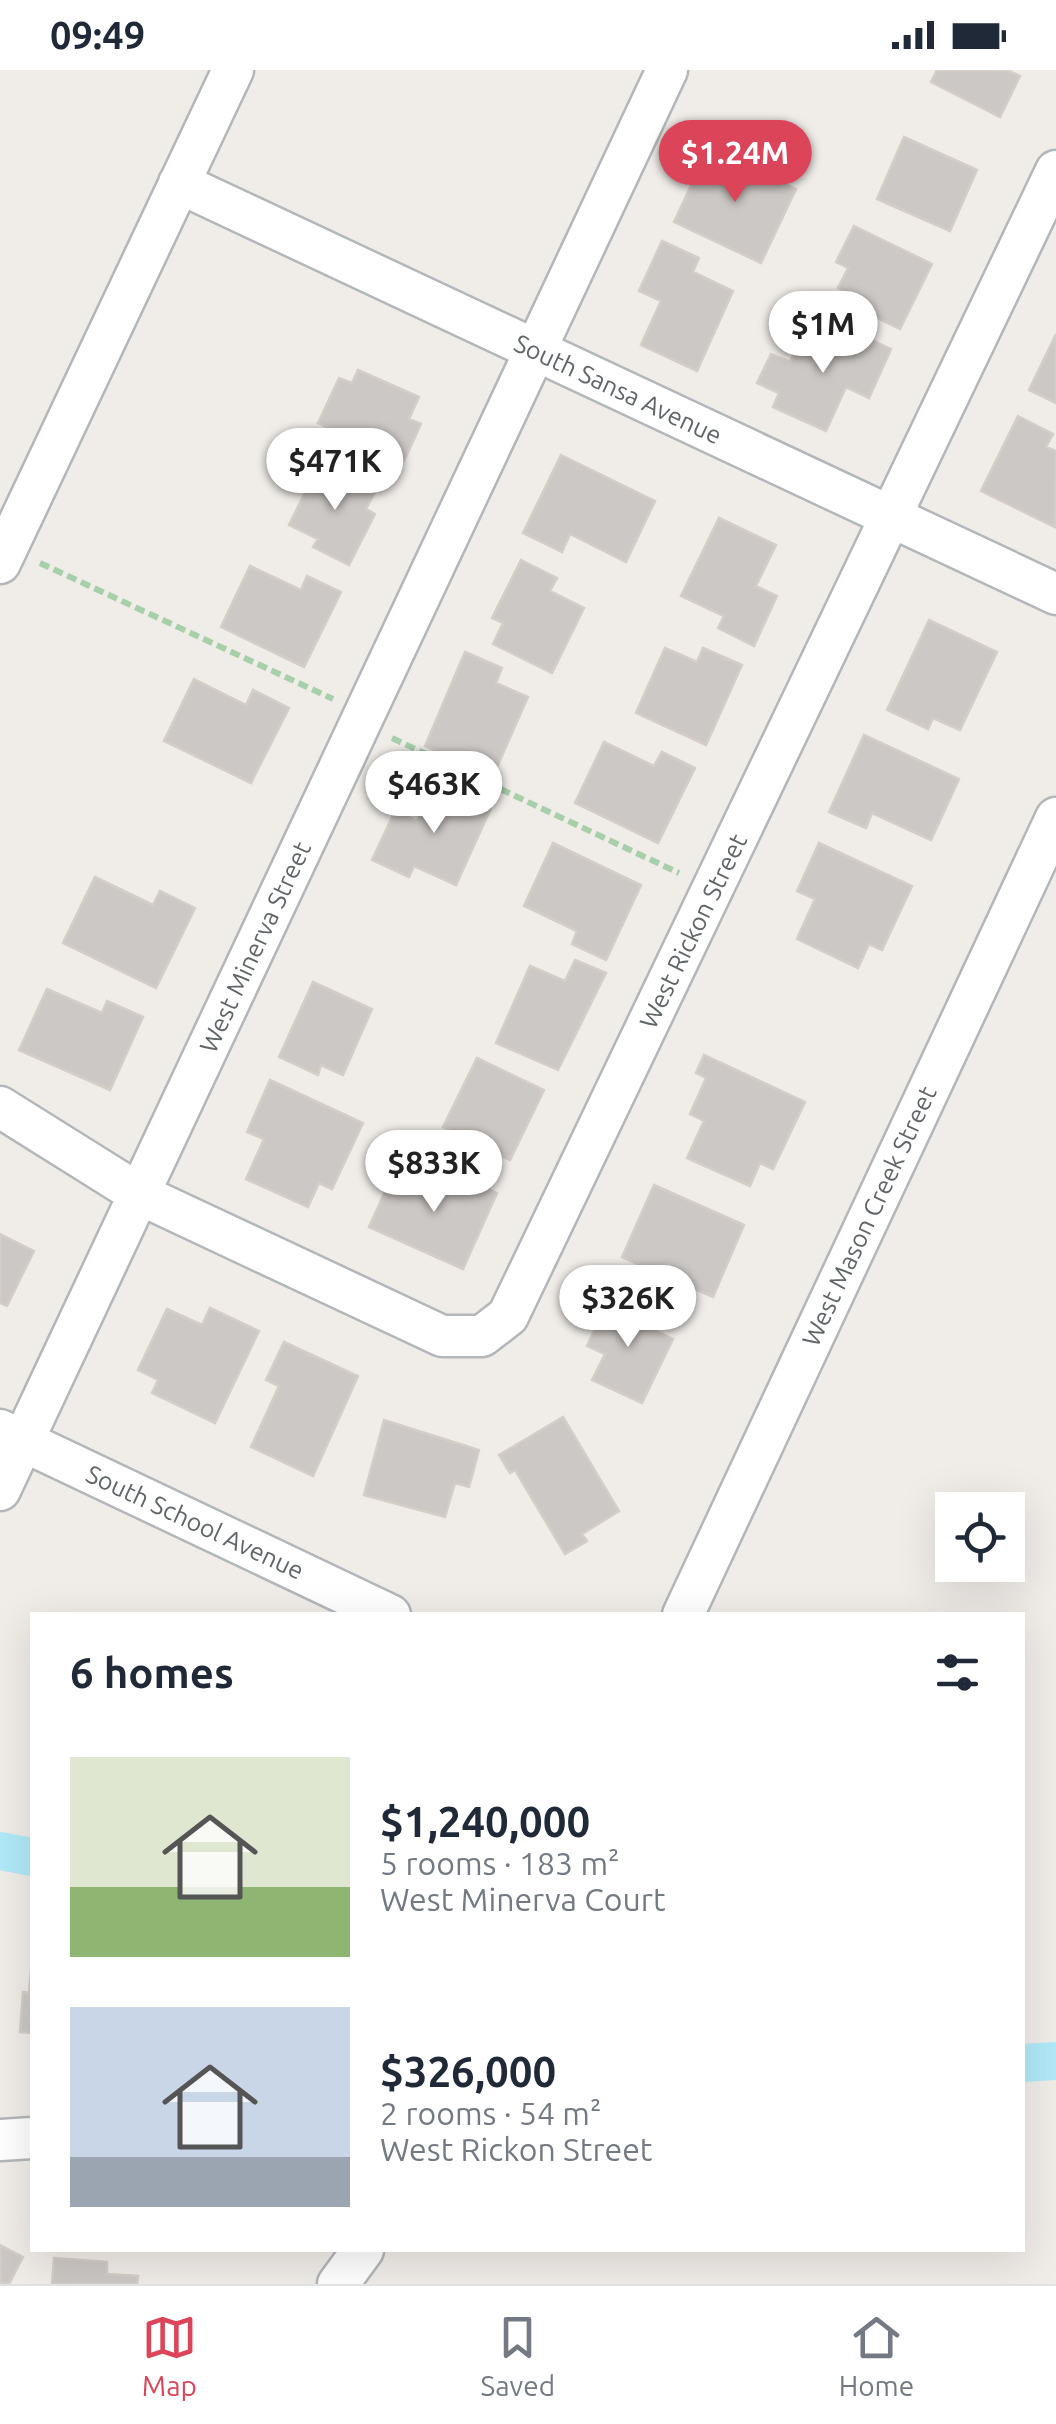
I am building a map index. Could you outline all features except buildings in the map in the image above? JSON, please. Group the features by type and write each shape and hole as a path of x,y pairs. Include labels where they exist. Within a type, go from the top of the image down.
{"street":[{"path":"0,561 233,70"},
{"name":"West Minerva Street","path":"0,1490 11,1436 139,1194 667,70"},
{"name":"West Rickon Street","path":"139,1194 442,1336 482,1336 508,1316 1056,171"},
{"name":"South Sansa Avenue","path":"179,183 1056,594"},
{"name":"West Mason Creek Street","path":"684,1612 1056,818"},
{"path":"0,1107 139,1194"},
{"name":"South School Avenue","path":"11,1436 384,1612"},
{"path":"0,2140 30,2138"},
{"path":"338,2284 362,2252"}],"waterway":[{"path":"0,1851 30,1857"},
{"path":"1025,2063 1056,2061"}]}
